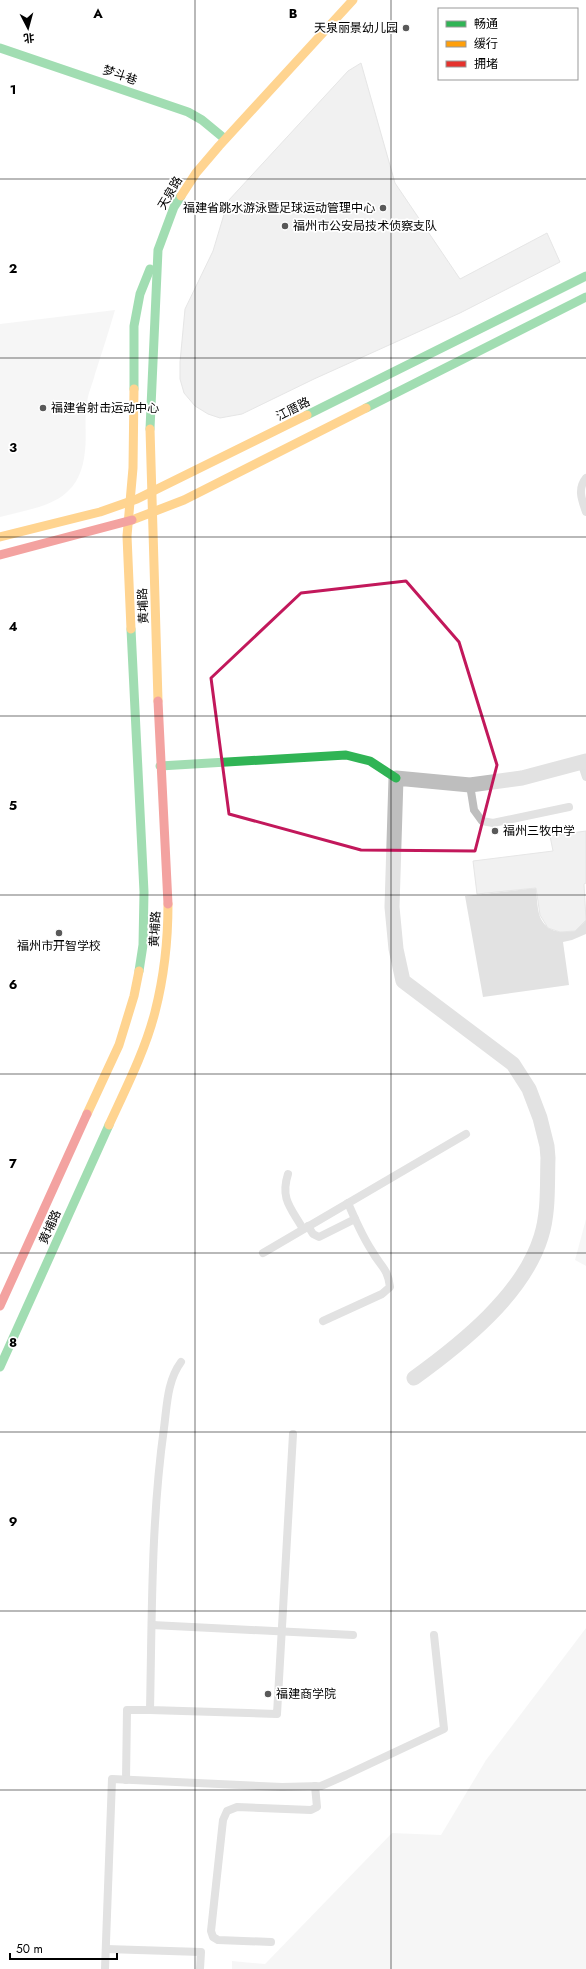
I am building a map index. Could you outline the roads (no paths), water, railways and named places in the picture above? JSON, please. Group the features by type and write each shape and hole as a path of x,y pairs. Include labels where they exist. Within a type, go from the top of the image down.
{"main road":[{"name":"天泉路","path":"150,458 150,410 158,250 167,222 183,192 196,173 225,139 353,0"},
{"name":"梦斗巷","path":"0,48 188,112 202,120 225,139"},
{"name":"黄埔路","path":"0,1306 119,1045 134,996 139,971 142,945 144,892 127,548 129,502 133,468 134,326 140,294 158,250"},
{"name":"江厝路","path":"0,537 100,512 129,502 586,276"},
{"path":"0,555 128,522 152,514 184,500 586,298"},
{"name":"黄埔路","path":"0,1366 129,1084 155,1012 168,936 168,883 160,766 150,458"},
{"path":"160,766 346,755 370,761 396,778"}],"street":[{"path":"414,1378 458,1346 488,1318 508,1294 528,1265 536,1249 543,1229 548,1158 546,1140 540,1118 526,1084 513,1064 403,981 396,949 392,907 396,778 470,785 522,778 584,762"}],"lane":[{"path":"586,478 581,484 580,492 586,512"},
{"path":"584,762 586,777"},
{"path":"470,785 474,810 482,821 493,823 568,807"},
{"path":"263,1253 466,1134"},
{"path":"288,1174 284,1190 285,1198 306,1228 312,1234 319,1237 356,1219"},
{"path":"323,1321 382,1294 390,1286 388,1275 383,1264 372,1253 348,1203"},
{"path":"150,1710 157,1477 170,1385 175,1370 181,1362"},
{"path":"126,1780 127,1710 277,1714 293,1434"},
{"path":"152,1625 353,1635"},
{"path":"105,1969 112,1779 282,1787 315,1786 346,1776 444,1729 434,1635"},
{"path":"271,1942 218,1940 213,1937 212,1931 223,1820 227,1811 237,1807 311,1810 317,1807 315,1786"},
{"path":"106,1949 201,1952 200,1969"}],"place":[{"name":"天泉丽景幼儿园","path":"406,28"},
{"name":"福建省跳水游泳暨足球运动管理中心","path":"383,208"},
{"name":"福州市公安局技术侦察支队","path":"285,226"},
{"name":"福建省射击运动中心","path":"43,408"},
{"name":"福州三牧中学","path":"495,831"},
{"name":"福州市开智学校","path":"59,933"},
{"name":"福建商学院","path":"268,1694"}]}
